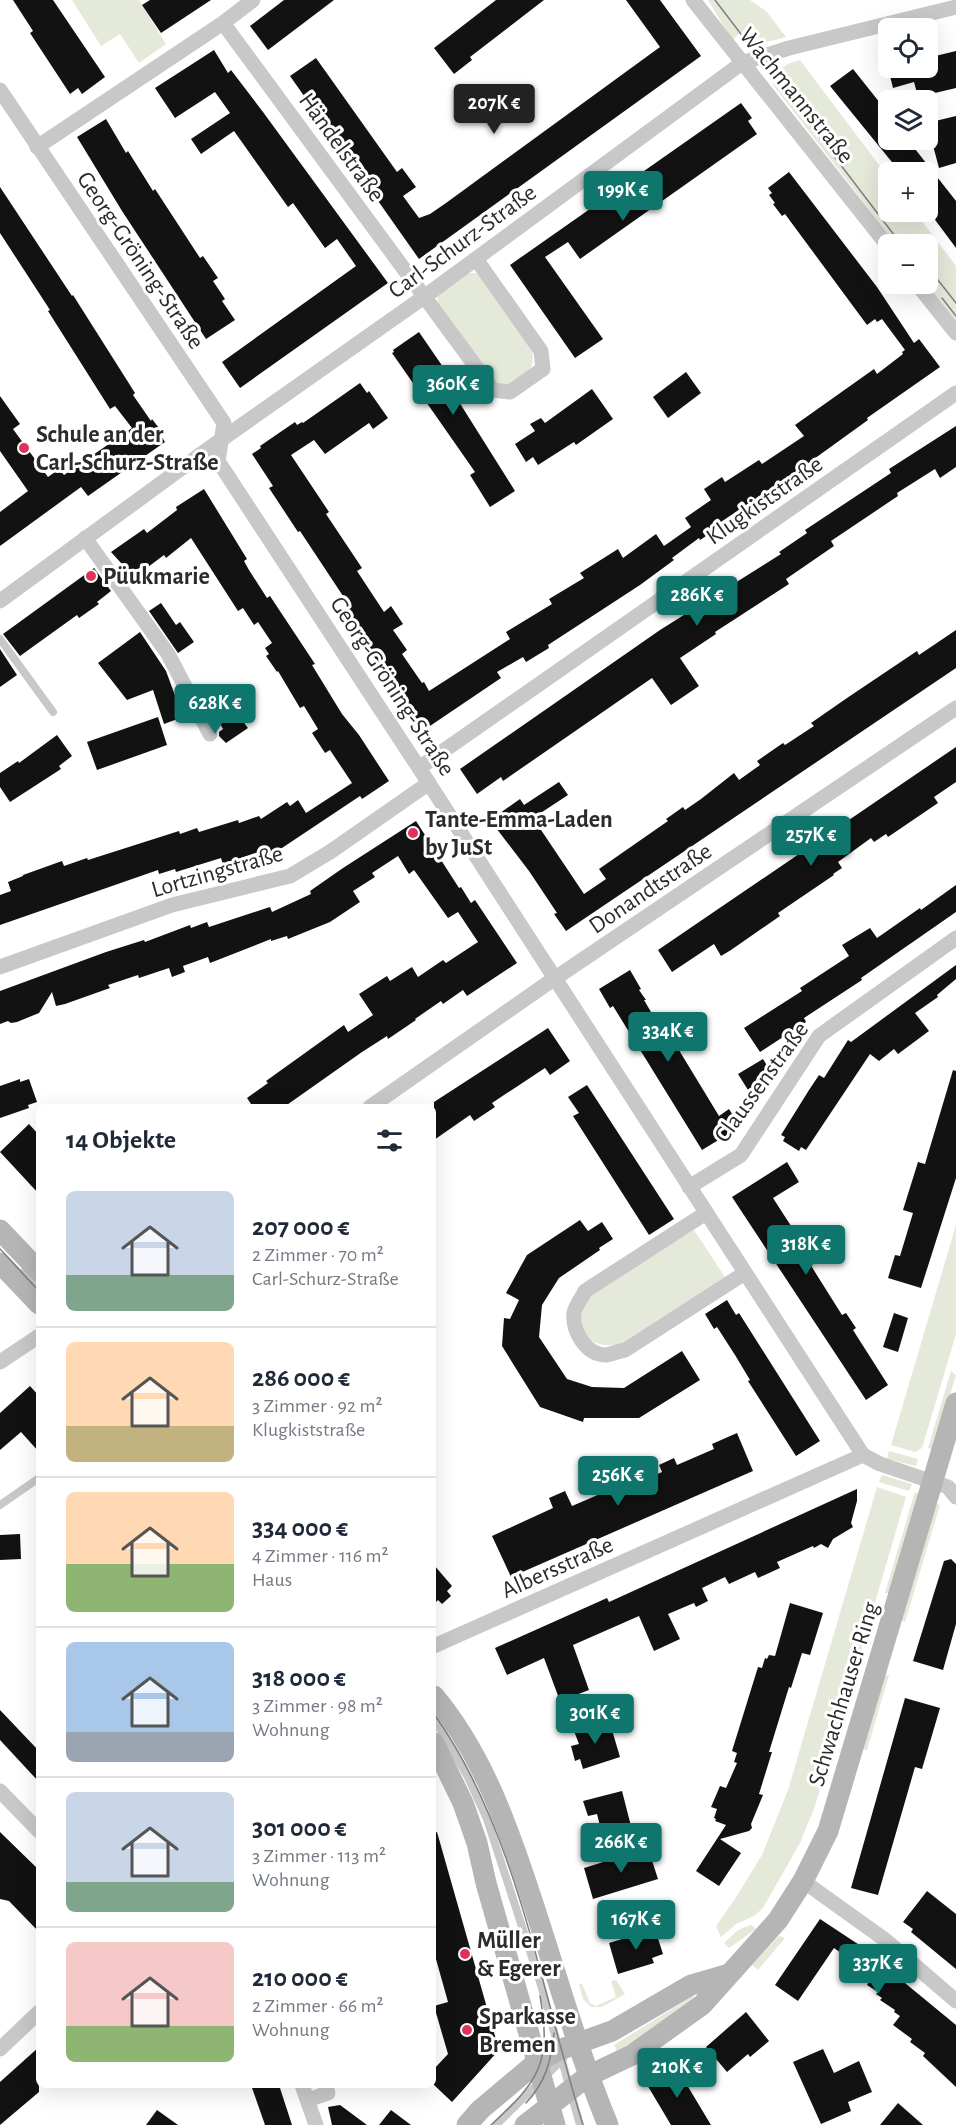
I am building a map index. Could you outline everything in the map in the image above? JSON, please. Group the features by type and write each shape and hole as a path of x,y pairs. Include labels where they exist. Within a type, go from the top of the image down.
{"main road":[{"path":"0,1230 36,1267"},
{"path":"8,1262 36,1300"},
{"name":"Schwachhauser Ring","path":"525,2125 588,2076 632,2055 702,2005 768,1932 803,1881 828,1831 956,1403"},
{"path":"436,1699 476,1758 496,1798 531,1898 566,2051 588,2076 608,2125"},
{"path":"436,1747 463,1803 477,1843 486,1883 555,2125"},
{"path":"467,2125 480,2110 539,2072 566,2051 612,2031 691,1984 729,1974"}],"street":[{"path":"37,147 223,23 253,0"},
{"name":"Wachmannstraße","path":"693,0 879,234"},
{"name":"Carl-Schurz-Straße","path":"0,601 476,260 742,63 789,48 956,7"},
{"name":"Händelstraße","path":"223,23 493,390 510,392 543,369 541,351 476,260"},
{"name":"Georg-Gröning-Straße","path":"0,90 224,423 218,461 429,783 862,1455"},
{"path":"925,294 956,333"},
{"name":"Klugkiststraße","path":"419,768 956,393"},
{"path":"85,538 168,654 210,734"},
{"name":"Donandtstraße","path":"374,1104 956,708"},
{"name":"Lortzingstraße","path":"0,967 172,905 290,876 330,852 429,783"},
{"name":"Claussenstraße","path":"689,1187 741,1155 819,1036 956,938"},
{"path":"706,1213 585,1291 574,1312 576,1328 582,1343 605,1355 625,1350 745,1273"},
{"path":"0,1362 36,1338"},
{"path":"862,1455 880,1464 948,1487 956,1497"},
{"name":"Albersstraße","path":"436,1645 862,1455"},
{"path":"0,1791 36,1828"},
{"path":"803,1881 884,1939 956,2001"},
{"path":"0,2049 36,2015"},
{"path":"303,2088 316,2125"},
{"path":"308,2100 328,2093 326,2088"}],"lane":[{"path":"0,639 52,712"},
{"path":"8,1262 36,1284"},
{"path":"0,1505 36,1480"},
{"path":"436,1722 468,1777 486,1819 566,2051 569,2089 580,2125"},
{"path":"496,2125 539,2072"}],"green space":[{"path":"72,0 139,0 166,44 139,63 120,34 101,46"},
{"path":"708,0 750,0 766,11 786,37 763,43 750,25 732,40"},
{"path":"800,60 878,164 878,221 773,85 778,71"},
{"path":"879,222 923,222 932,234 888,234"},
{"path":"938,242 956,266 956,322 934,294 938,294"},
{"path":"468,273 476,273 480,276 532,348 532,366 524,379 510,384 492,381 438,306 437,294"},
{"path":"956,1225 956,1334 922,1448 915,1452 891,1445"},
{"path":"694,1230 725,1277 620,1344 607,1345 591,1340 584,1330 580,1313 584,1304 596,1290"},
{"path":"951,1371 956,1375 933,1450 928,1448"},
{"path":"889,1451 918,1459 916,1466 887,1459"},
{"path":"882,1475 912,1484 909,1491 879,1482"},
{"path":"877,1487 906,1497 815,1806 800,1843 763,1908 754,1916 736,1924 721,1937 716,1926 762,1855 788,1790"},
{"path":"915,1492 920,1494 890,1593 885,1593"},
{"path":"937,1504 940,1505 905,1622 900,1620 933,1509"},
{"path":"889,1675 867,1750 862,1749 882,1676"},
{"path":"751,1925 756,1929 729,1948 724,1943 738,1930"},
{"path":"779,1936 785,1938 758,1970 752,1965"},
{"path":"616,1980 625,1994 602,2007 591,2007 583,1999 579,1984 582,1984 590,2003 596,2006 616,1997 611,1981"},
{"path":"693,1996 695,2000 642,2037 617,2051 614,2045"}],"building":[{"path":"13,0 53,0 105,77 82,94 78,88 70,94 30,33 33,31"},
{"path":"150,0 211,0 161,33 142,5"},
{"path":"284,0 334,0 268,50 250,26"},
{"path":"496,0 544,0 470,57 472,60 454,74 434,48"},
{"path":"626,0 660,0 701,56 419,259 290,76 316,58 397,172 402,168 416,187 403,196 419,218 430,214 446,203 660,47"},
{"path":"214,50 228,73 231,70 388,283 240,388 222,362 356,266 337,239 325,248 293,203 288,207 234,131 201,154 191,139 230,113 215,92 175,118 155,88"},
{"path":"956,51 956,88 938,92 938,90 916,90 914,82 893,88 890,78 938,78 938,55"},
{"path":"853,69 878,100 878,145 830,86"},
{"path":"741,103 752,118 748,121 757,134 580,259 568,242 545,257 603,339 575,358 510,265"},
{"path":"956,116 956,163 939,168 934,150 938,150 938,120"},
{"path":"106,119 126,153 128,151 200,258 203,256 218,278 213,281 225,299 222,301 235,320 206,339 122,211 77,137"},
{"path":"882,150 916,150 925,162 892,162"},
{"path":"789,172 877,287 878,294 882,294 914,343 919,339 940,367 867,418 868,420 807,464 715,526 717,529 700,540 699,538 640,585 526,662 523,657 497,672 501,678 424,730 356,630 359,628 340,598 343,596 269,488 273,486 252,454 295,422 297,425 303,423 360,383 367,393 369,391 388,418 373,429 369,423 325,454 314,440 291,455 329,512 326,514 362,568 357,571 384,612 391,606 403,624 393,630 407,650 402,654 429,691 510,639 506,632 552,604 549,599 584,578 580,573 618,549 623,558 656,534 664,546 691,527 685,518 711,500 704,489 722,477 725,482 759,460 762,464 804,436 795,425 874,369 877,374 903,354 905,350 882,319 877,322 875,319 867,325 785,214 782,216 773,204 775,203 769,195 772,193 768,188"},
{"path":"938,178 956,201 956,248 937,222"},
{"path":"0,187 73,295 135,393 133,395 151,421 152,419 162,432 160,434 165,442 88,496 81,487 0,546 0,512 28,491 0,451 0,396 20,424 13,429 48,477 59,469 64,475 132,428 115,406 110,409 0,233"},
{"path":"419,332 454,383 449,386 515,491 490,507 470,475 475,472 392,353"},
{"path":"686,372 701,393 668,418 653,397"},
{"path":"592,389 613,419 576,445 574,442 538,465 533,457 526,462 515,444 535,431 530,424 541,418 545,423"},
{"path":"956,426 956,467 940,478 935,469 897,493 898,496 831,541 834,546 786,579 789,584 715,632 716,634 680,658 699,686 671,705 652,678 503,781 501,777 477,794 460,769 660,630 781,554 779,552 807,533 805,530 891,473 889,469"},
{"path":"204,489 247,559 244,561 249,570 267,598 270,596 315,664 312,665 342,714 359,735 389,781 362,799 360,796 282,848 268,853 267,849 223,864 221,858 176,872 175,869 159,874 158,870 0,925 0,895 11,891 8,882 23,875 62,861 64,866 87,858 88,860 179,831 180,834 197,828 199,832 238,820 239,823 259,816 261,819 287,802 290,806 298,800 306,813 352,783 330,750 325,753 312,733 318,729 304,706 300,708 278,671 266,656 269,654 265,648 272,643 258,622 254,625 243,608 238,611 191,538 166,558 164,555 148,567 145,564 131,574 111,552 144,529 147,533 177,510 176,507"},
{"path":"94,568 111,591 97,602 99,604 79,618 77,615 20,656 3,634"},
{"path":"161,603 176,625 180,622 194,642 178,653 149,611"},
{"path":"956,630 956,668 566,931 529,871 490,820 520,799 524,805 559,782 568,795 533,818 584,894 606,879 599,869 668,821 666,819 683,807 685,810 734,773 739,780 760,765 757,761 814,726 811,723 847,698 917,651 919,655"},
{"path":"140,632 166,671 183,717 164,724 153,690 127,700 98,663"},
{"path":"0,649 17,675 0,687"},
{"path":"216,684 235,720 239,716 248,728 226,743 219,736 219,732 223,729 204,693"},
{"path":"158,717 167,745 97,770 87,742"},
{"path":"57,735 72,756 59,766 61,769 10,802 0,787 0,773 18,761 19,763"},
{"path":"956,747 956,782 934,797 938,803 888,837 886,834 874,842 871,838 838,862 842,868 834,875 778,913 780,916 731,950 721,956 714,944 672,972 658,950"},
{"path":"416,821 459,888 461,887 471,903 475,900 517,963 467,996 463,990 443,1004 441,1001 388,1039 387,1036 362,1052 288,1104 251,1104 247,1098 268,1083 266,1081 344,1025 348,1032 373,1015 359,994 387,976 390,981 412,967 418,977 443,960 446,963 478,942 458,912 448,918 414,870 409,874 398,856 372,873 375,877 353,891 360,902 330,922 288,939 287,936 271,941 271,939 210,963 208,957 183,966 185,972 172,977 169,968 139,978 138,975 65,1004 56,1006 52,992 39,1013 17,1022 8,1021 0,1024 0,991 106,952 144,940 145,942 190,925 191,928 207,922 209,927 270,907 272,912 311,894 310,891"},
{"path":"956,885 956,912 861,978 862,980 804,1018 806,1022 760,1052 744,1028 802,991 800,988 849,956 842,945 870,928 877,938"},
{"path":"956,965 956,979 937,995 938,997 915,1013 929,1031 898,1054 894,1049 879,1061 870,1054 806,1150 801,1147 799,1151 783,1141 785,1137 781,1135 809,1090 819,1075 824,1078 848,1040 851,1042"},
{"path":"630,970 658,1024 668,1039 671,1037 719,1116 729,1109 740,1127 702,1150 613,1006 610,1008 599,989"},
{"path":"548,1028 570,1061 550,1075 545,1068 492,1103 495,1107 474,1121 470,1115 436,1139 436,1104 434,1102"},
{"path":"763,1059 771,1072 748,1090 738,1074"},
{"path":"953,1070 956,1071 956,1178 921,1288 888,1278 895,1255 900,1256 913,1213 903,1210 918,1162 925,1164"},
{"path":"20,1079 20,1082 29,1079 37,1102 28,1105 29,1108 0,1118 0,1086"},
{"path":"587,1085 674,1219 649,1235 573,1116 579,1113 568,1097"},
{"path":"29,1124 36,1132 36,1191 0,1152"},
{"path":"787,1162 799,1182 773,1198 802,1243 798,1245 842,1315 846,1313 856,1328 853,1330 888,1385 866,1400 732,1197"},
{"path":"580,1220 588,1231 602,1222 613,1239 559,1278 542,1305 539,1337 567,1379 592,1387 624,1388 682,1351 700,1380 639,1418 584,1418 583,1422 540,1407 502,1346 504,1318 510,1319 519,1300 506,1293 527,1255"},
{"path":"727,1300 736,1315 739,1313 820,1441 796,1456 748,1381 750,1380 735,1355 717,1327 714,1329 705,1314"},
{"path":"894,1313 908,1318 898,1352 883,1347"},
{"path":"30,1386 36,1393 36,1449 21,1432 0,1450 0,1413"},
{"path":"737,1433 753,1471 511,1577 492,1536 553,1508 549,1498 565,1491 572,1506 614,1488 616,1492 662,1472 659,1465 674,1458 677,1465 714,1449 712,1444"},
{"path":"857,1489 857,1501 851,1523 853,1527 833,1539 828,1548 821,1544 814,1548 813,1546 777,1562 780,1568 758,1578 755,1572 729,1584 725,1577 702,1588 708,1601 696,1607 694,1603 668,1614 680,1639 654,1651 639,1616 573,1645 589,1690 560,1701 544,1658 507,1675 495,1648 607,1598 609,1602"},
{"path":"20,1534 21,1559 0,1560 0,1535"},
{"path":"951,1559 956,1564 956,1624 943,1670 913,1661 944,1561"},
{"path":"436,1567 452,1586 447,1591 451,1596 442,1604 438,1600 436,1602"},
{"path":"790,1603 823,1613 810,1655 802,1653 791,1688 789,1687 769,1752 772,1752 759,1794 763,1795 751,1824 752,1828 749,1831 720,1839 741,1853 719,1886 696,1871 726,1825 715,1821 717,1809 711,1807 720,1786 726,1788 737,1763 734,1762 737,1753 732,1751 758,1667 762,1668 765,1658 767,1659 769,1655 775,1656"},
{"path":"905,1698 940,1708 922,1769 915,1767 878,1895 851,1888"},
{"path":"0,1710 36,1748 36,1779 0,1740"},
{"path":"609,1720 620,1757 583,1769 580,1759 575,1761 571,1746 579,1744 574,1731"},
{"path":"622,1791 631,1826 602,1834 597,1814 588,1816 583,1801"},
{"path":"0,1832 36,1867 36,1929 9,1901 0,1899"},
{"path":"436,1832 499,2050 452,2102 436,2087 436,2067 448,2054 436,2005 448,2002 436,1959"},
{"path":"648,1848 658,1879 593,1899 584,1868"},
{"path":"927,1891 956,1914 956,1969 911,1932 913,1929 903,1922"},
{"path":"820,1919 879,1958 877,1960 956,2025 956,2087 923,2056 925,2053 910,2042 912,2039 893,2025 900,2016 880,2000 882,1998 876,1994 878,1992 867,1985 872,1977 868,1972 834,1948 798,2001 775,1985"},
{"path":"654,1926 663,1954 652,1958 654,1963 618,1974 609,1943 642,1933 641,1930"},
{"path":"746,2012 769,2041 750,2057 748,2054 727,2072 706,2047"},
{"path":"823,2049 834,2073 859,2061 872,2092 848,2102 851,2111 821,2124 793,2062"},
{"path":"36,2050 36,2088 39,2088 39,2092 0,2125 0,2082"},
{"path":"675,2065 711,2125 671,2125 646,2083"},
{"path":"252,2088 280,2088 292,2125 265,2125"},
{"path":"898,2103 923,2125 880,2125"},
{"path":"340,2105 367,2125 332,2125 328,2107"},
{"path":"157,2110 178,2125 146,2125"},
{"path":"391,2110 411,2125 379,2125"}],"tram line":[{"path":"715,0 893,234"},
{"path":"938,280 956,303"},
{"path":"942,298 956,316"},
{"path":"0,1249 36,1288"},
{"path":"436,1717 463,1759 507,1860 583,2125"},
{"path":"491,2125 521,2096 538,2069 544,2038 540,1996"},
{"path":"526,2103 543,2079 554,2033"}],"place":[{"name":"Schule an der Carl-Schurz-Straße","path":"24,448"},
{"name":"Püukmarie","path":"91,576"},
{"name":"Tante-Emma-Laden by JuSt","path":"413,833"},
{"name":"Müller & Egerer","path":"465,1954"},
{"name":"Sparkasse Bremen","path":"467,2030"}]}
